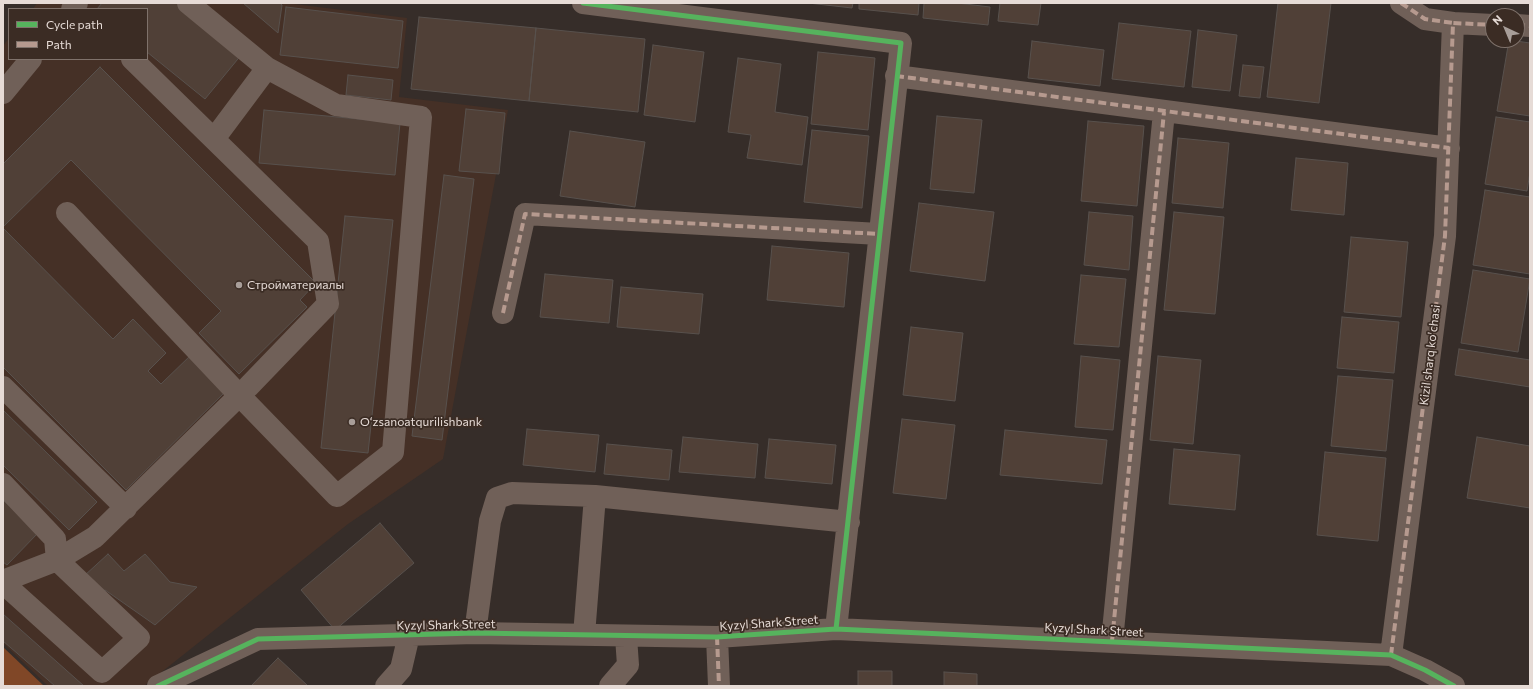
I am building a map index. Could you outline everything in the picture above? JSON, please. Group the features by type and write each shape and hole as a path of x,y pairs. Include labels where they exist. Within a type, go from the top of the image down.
{"street":[{"path":"67,213 337,496 393,452 421,117 336,105 267,68 188,3"},
{"path":"583,3 901,43 896,76 849,522 836,629"},
{"path":"1401,3 1425,19 1453,23 1485,24"},
{"name":"Kizil sharq ko'chasi","path":"1391,655 1445,236 1453,23"},
{"path":"3,93 30,60"},
{"path":"3,484 55,539 57,560 139,638 102,672 3,582 57,560 95,537 239,395 328,304 318,241 133,60"},
{"path":"214,139 267,68"},
{"path":"896,76 1449,148"},
{"path":"1112,641 1164,112"},
{"path":"503,313 525,214 879,234"},
{"path":"3,387 126,508"},
{"path":"475,633 490,521 497,498 512,493 595,496 849,522"},
{"path":"584,636 595,496"},
{"name":"Kyzyl Shark Street","path":"158,686 258,639 475,633 626,637 717,637 836,629 1391,655"},
{"path":"386,686 400,669 408,635"},
{"path":"610,686 628,665 626,637"},
{"path":"717,637 719,686"},
{"path":"1391,655 1425,670 1454,686"}],"shaded area":[{"name":"Стройматериалы","path":"37,3 286,3 407,18 399,97 508,110 443,459 348,524 144,686 48,686 3,643 3,46 8,39 8,60 148,60 148,8 34,8"},
{"path":"3,647 44,686 3,686"}],"building":[{"path":"102,3 179,3 242,54 205,99 148,53 148,8 98,8"},
{"path":"243,3 280,3 282,5 278,33"},
{"path":"808,3 853,3 852,8"},
{"path":"859,3 919,3 918,15 859,9"},
{"path":"924,3 957,3 990,7 988,25 923,18"},
{"path":"1000,3 1041,3 1038,25 998,21"},
{"path":"1278,3 1331,3 1319,103 1267,97"},
{"path":"286,7 403,21 398,68 280,55"},
{"path":"419,17 536,28 529,101 411,89"},
{"path":"1119,23 1191,31 1184,87 1112,79"},
{"path":"536,28 645,39 638,112 529,101"},
{"path":"1198,30 1237,35 1230,91 1192,87"},
{"path":"1032,41 1104,50 1100,86 1028,78"},
{"path":"1525,42 1530,43 1530,116 1497,111 1508,48 1525,48"},
{"path":"653,45 704,52 695,122 644,115"},
{"path":"818,52 875,58 868,130 811,124"},
{"path":"738,58 781,64 775,112 808,117 802,165 747,158 751,135 728,132"},
{"path":"1243,65 1264,67 1260,98 1239,96"},
{"path":"100,67 316,283 300,300 307,307 239,374 199,333 221,311 71,160 3,227 3,164"},
{"path":"348,75 393,80 391,100 346,95"},
{"path":"466,109 505,113 499,174 459,171"},
{"path":"264,110 400,123 395,175 259,163"},
{"path":"937,116 982,120 974,193 930,189"},
{"path":"1496,117 1530,122 1530,172 1527,191 1485,184"},
{"path":"1088,121 1144,126 1137,206 1081,201"},
{"path":"812,130 869,136 862,208 804,202"},
{"path":"570,131 645,142 635,207 560,196"},
{"path":"1178,138 1229,143 1223,208 1172,203"},
{"path":"1296,158 1348,163 1344,215 1291,210"},
{"path":"444,175 474,179 442,440 412,436"},
{"path":"1485,190 1530,197 1530,274 1473,265"},
{"path":"919,203 994,212 985,281 910,271"},
{"path":"1089,212 1133,216 1129,270 1084,265"},
{"path":"1174,212 1224,217 1215,314 1164,310"},
{"path":"345,216 393,220 368,453 321,448"},
{"path":"3,228 113,339 133,319 166,353 148,371 161,384 192,354 227,390 126,490 3,367"},
{"path":"1351,237 1408,242 1401,317 1344,312"},
{"path":"772,246 849,253 844,307 767,300"},
{"path":"1473,270 1530,279 1518,352 1461,343"},
{"path":"545,274 613,280 609,323 540,317"},
{"path":"1081,275 1126,279 1119,347 1074,344"},
{"path":"621,287 703,294 699,334 617,327"},
{"path":"1342,317 1399,322 1394,373 1337,368"},
{"path":"911,327 963,333 955,401 903,395"},
{"path":"1459,349 1530,360 1530,387 1455,375"},
{"path":"1081,356 1120,360 1113,430 1075,427"},
{"path":"1158,356 1201,360 1193,444 1150,440"},
{"path":"1338,376 1393,380 1386,451 1331,446"},
{"path":"3,410 97,502 69,530 3,465"},
{"path":"902,419 955,425 946,499 893,493"},
{"path":"527,429 599,435 595,472 523,465"},
{"path":"1005,430 1107,440 1102,484 1000,475"},
{"path":"683,437 758,444 755,478 679,472"},
{"path":"1477,437 1530,446 1530,508 1467,498"},
{"path":"769,439 836,445 832,484 765,478"},
{"path":"607,444 672,450 669,480 604,474"},
{"path":"1174,449 1240,455 1235,510 1169,504"},
{"path":"1325,452 1386,458 1378,541 1317,535"},
{"path":"3,500 38,533 7,565 3,562"},
{"path":"380,523 414,563 335,630 301,590"},
{"path":"108,554 124,571 145,554 170,582 197,587 155,625 105,590 99,594 84,576"},
{"path":"3,614 84,686 55,686 3,641"},
{"path":"278,658 308,686 251,686"},
{"path":"858,671 892,671 892,686 858,686"},
{"path":"944,672 977,674 977,686 944,686"}],"marked path":[{"path":"1401,3 1425,19 1453,23"},
{"path":"1391,655 1445,236 1453,23 1485,25"},
{"path":"1525,26 1530,26"},
{"path":"896,76 1449,148"},
{"path":"1112,641 1164,112"},
{"path":"503,313 525,214 879,234"},
{"path":"717,637 719,686"}],"cycle path":[{"path":"583,3 901,43 836,629"},
{"path":"158,686 258,639 475,633 717,637 836,629 1391,655 1425,670 1454,686"}],"place":[{"name":"Стройматериалы","path":"239,285"},
{"name":"Oʻzsanoatqurilishbank","path":"352,422"}]}
